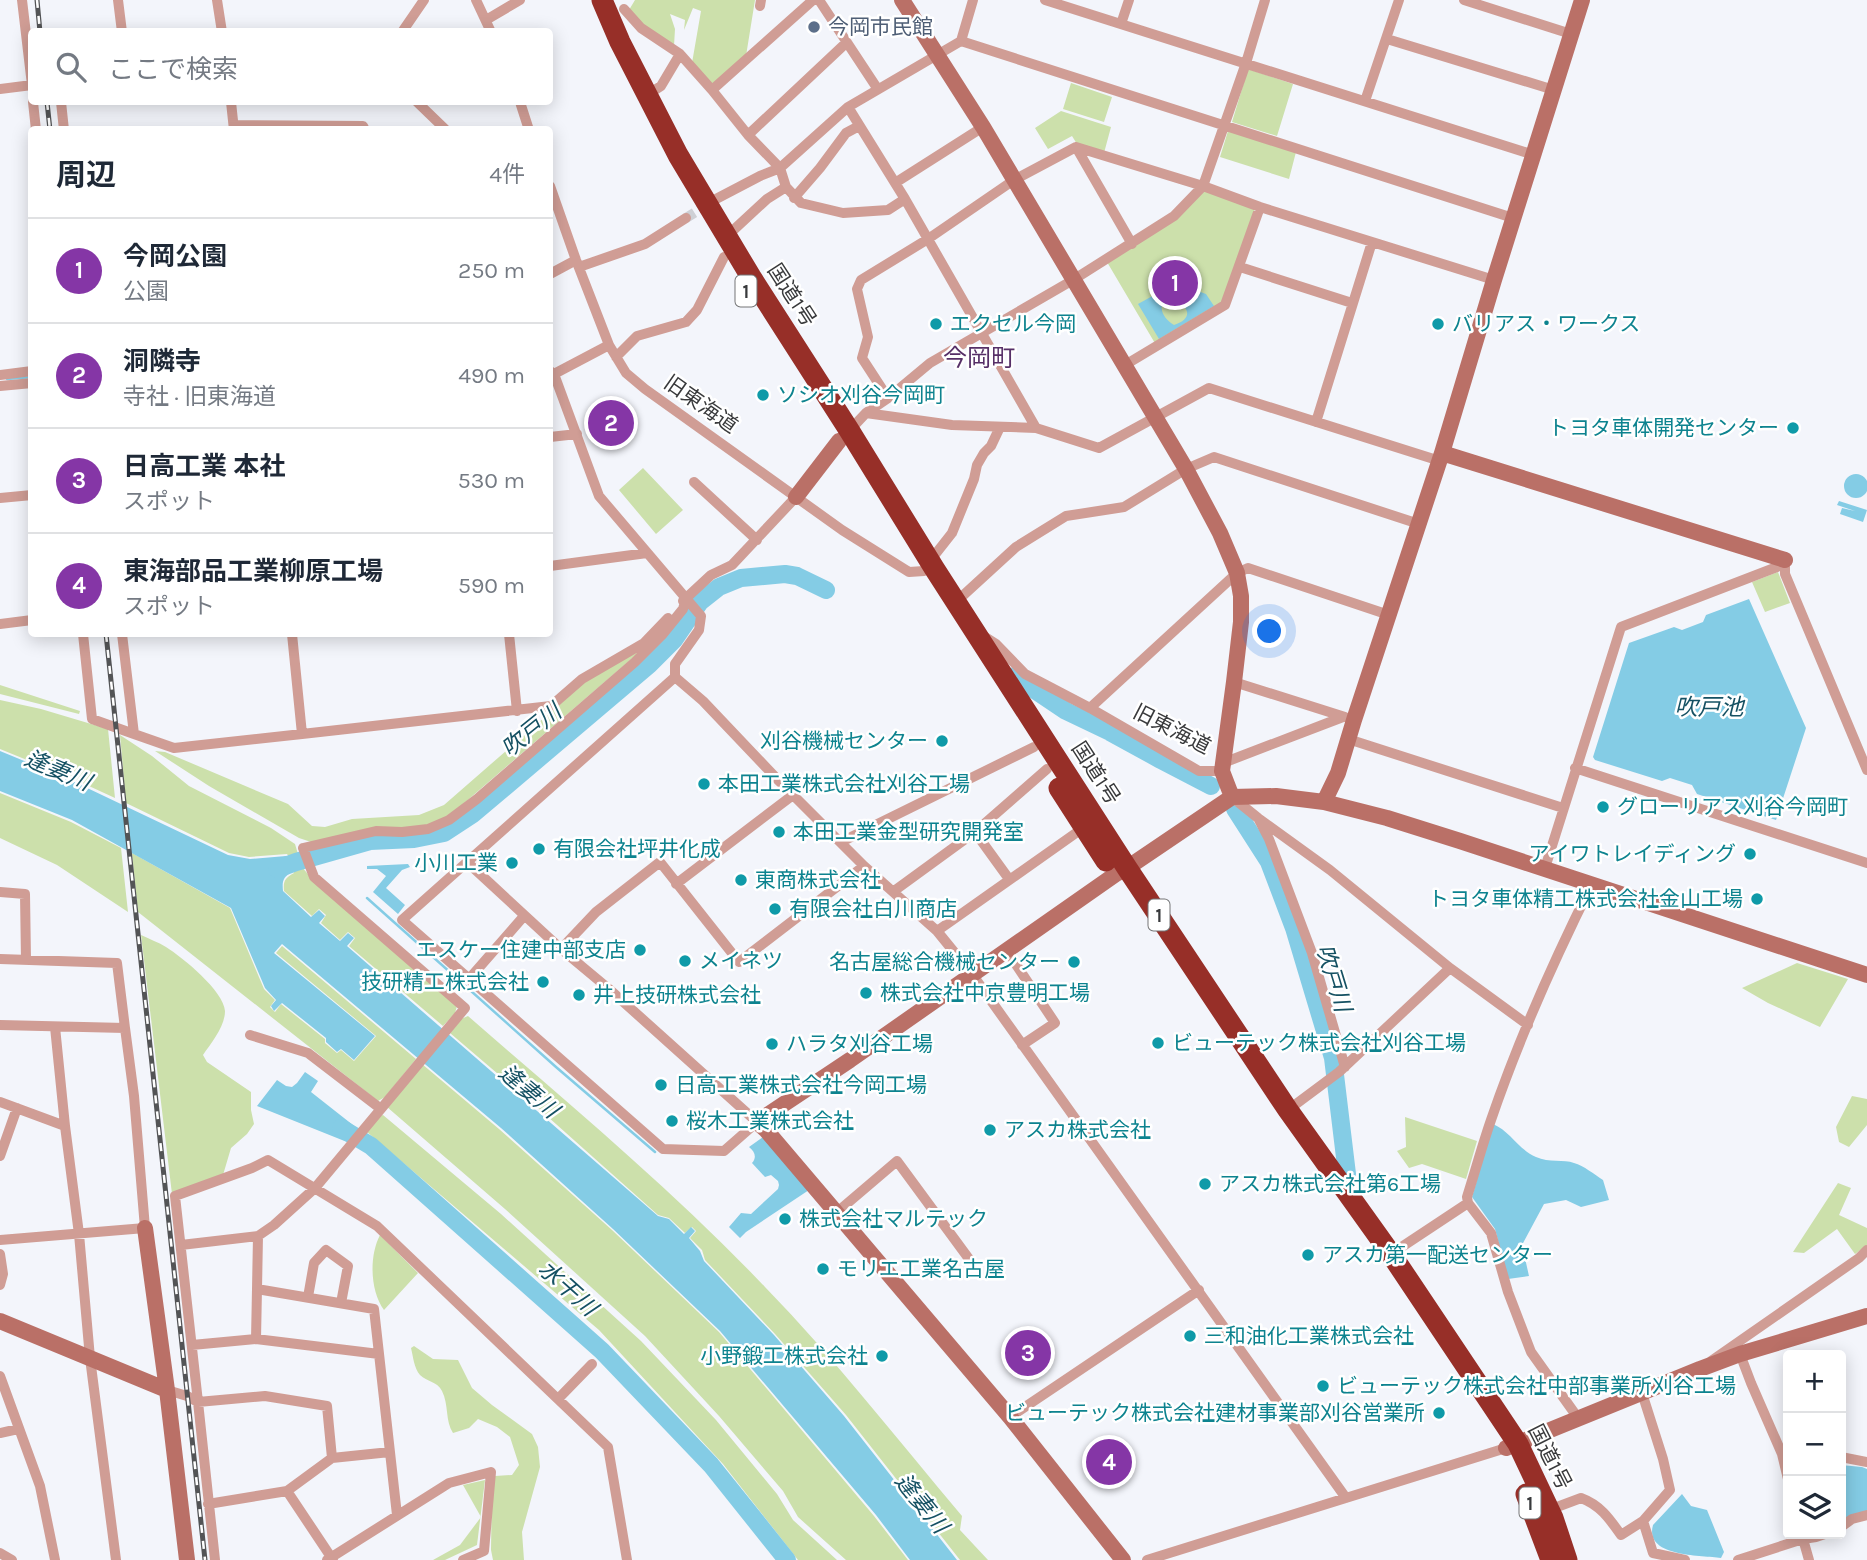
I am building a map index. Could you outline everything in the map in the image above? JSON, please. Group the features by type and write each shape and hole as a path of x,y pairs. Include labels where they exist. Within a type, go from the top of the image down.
{"highway":[{"name":"国道1号","path":"589,0 608,46 690,204 751,277 1083,828 1121,871 1391,1254 1512,1446 1549,1510 1567,1560"},
{"name":"国道1号","path":"617,7 647,95 725,246"},
{"name":"国道1号","path":"927,566 957,601 1121,871 1271,1107 1512,1446 1551,1560"}],"street":[{"path":"22,0 28,51"},
{"path":"118,0 122,28"},
{"path":"217,0 221,28"},
{"path":"405,28 424,0"},
{"path":"476,0 489,28"},
{"path":"486,20 520,0"},
{"path":"712,90 812,0"},
{"path":"819,0 877,88"},
{"path":"902,0 983,127 1186,469 1211,514 1237,573 1241,596 1241,622 1223,767 1348,719"},
{"path":"716,199 780,168 848,107 961,41 974,0"},
{"path":"1045,0 1534,155"},
{"path":"1121,24 1129,0"},
{"path":"83,637 92,719 174,747 551,706 582,679 644,643 711,575 732,565 796,497 844,435 866,413 930,363 1073,280 1174,216 1203,186 1265,0"},
{"path":"1365,101 1399,0"},
{"path":"1464,0 1571,34"},
{"path":"1324,802 1338,773 1348,739 1348,719 1389,615 1441,457 1582,0"},
{"path":"617,7 641,28 680,54 748,135 780,168 786,187 801,203 843,213 888,210 905,199"},
{"path":"1387,39 1554,90"},
{"path":"961,41 1513,218"},
{"path":"748,135 846,43"},
{"path":"647,95 661,86 680,54"},
{"path":"0,89 28,86"},
{"path":"33,105 36,126"},
{"path":"61,105 64,126"},
{"path":"231,105 234,126"},
{"path":"419,105 442,126"},
{"path":"521,105 528,126"},
{"path":"848,107 905,199 1036,428"},
{"path":"794,198 846,133 859,126"},
{"path":"894,183 983,127"},
{"path":"1076,147 1132,244"},
{"path":"888,398 862,358 868,337 857,289 861,280 928,239 1014,180 1076,147 1494,280"},
{"path":"616,357 637,337 686,322 697,310 725,246 766,200 786,187"},
{"name":"旧東海道","path":"553,195 609,345 626,373 842,530 909,572 927,566"},
{"path":"1125,365 1225,305 1259,207"},
{"path":"553,273 577,263 645,244 686,218"},
{"path":"1316,422 1372,242"},
{"path":"1240,267 1352,303"},
{"path":"553,372 609,345"},
{"path":"0,375 28,372"},
{"path":"553,374 599,496 701,615 699,631 675,664 675,677 402,920 663,1149 724,1151 757,1122 1232,797 1276,796 1324,802 1387,818 1867,975"},
{"path":"0,386 28,383"},
{"path":"866,413 952,425 1036,428 1099,448 1209,388 1785,560"},
{"path":"927,566 951,533 974,479 977,465 991,446 1000,427"},
{"path":"553,437 577,434"},
{"path":"957,601 1016,547 1066,516 1124,507 1186,469 1214,457 1419,524"},
{"path":"694,482 757,540"},
{"path":"0,498 28,495"},
{"path":"553,566 647,553"},
{"path":"1545,868 1621,627 1777,567 1785,560"},
{"path":"1785,560 1785,575 1867,770"},
{"path":"1090,708 1237,573 1248,568 1389,615"},
{"path":"181,1245 258,1236 274,1225 315,1188 465,1008 314,877 303,848 376,831 428,829 449,820 477,799 635,662 684,609 686,598"},
{"path":"0,624 28,620"},
{"name":"旧東海道","path":"975,631 996,644 1025,674 1199,771 1223,767 1232,797"},
{"path":"122,637 134,734"},
{"path":"292,637 302,734"},
{"path":"509,637 517,711"},
{"path":"675,677 703,701 864,866 937,931 972,974 1346,1498"},
{"path":"1234,682 1348,719"},
{"path":"1348,739 1563,808"},
{"path":"841,842 1034,747"},
{"path":"1576,768 1867,863"},
{"path":"894,891 975,832 1047,769"},
{"path":"676,884 793,795"},
{"path":"1232,797 1330,870 1450,968 1528,1025"},
{"path":"1258,818 1269,839 1312,953 1339,1072"},
{"path":"937,931 1083,828"},
{"path":"975,832 1009,879"},
{"path":"467,862 524,916 766,1130 1010,1418 1123,1560"},
{"path":"561,949 596,912 660,862 739,962 864,866"},
{"path":"1578,1418 1531,1352 1508,1292 1491,1233 1468,1203 1467,1197 1491,1120 1528,1025 1592,884"},
{"path":"0,892 25,894 26,960"},
{"path":"469,979 524,916"},
{"path":"1007,951 1055,1023 1022,1045"},
{"path":"0,959 117,963 134,1096 145,1228 187,1560"},
{"path":"1288,1110 1339,1072 1450,968"},
{"path":"0,1025 125,1028"},
{"path":"55,1027 79,1234 90,1358 116,1560"},
{"path":"250,1035 308,1053 381,1109"},
{"path":"0,1102 65,1126"},
{"path":"0,1156 17,1108"},
{"path":"215,1560 175,1196 268,1160 377,1226 608,1447 626,1560"},
{"path":"836,1213 897,1161 972,1263"},
{"path":"1391,1254 1468,1203"},
{"path":"0,1240 145,1228"},
{"path":"256,1339 258,1236"},
{"path":"308,1297 314,1263 326,1250 348,1266 341,1303"},
{"path":"1700,1369 1867,1250"},
{"path":"0,1254 3,1273 0,1285"},
{"path":"257,1289 374,1310 397,1515"},
{"path":"1010,1418 1199,1290"},
{"path":"1147,1560 1512,1446 1740,1354 1867,1316"},
{"path":"0,1321 198,1402 265,1396 327,1406 332,1458"},
{"path":"1769,1321 1775,1344"},
{"path":"192,1345 256,1339 379,1354"},
{"path":"1740,1354 1783,1452"},
{"path":"558,1399 592,1364"},
{"path":"0,1376 40,1486 55,1560"},
{"path":"1549,1510 1581,1498 1595,1503 1621,1535 1643,1521 1670,1490 1642,1393"},
{"path":"0,1433 18,1429"},
{"path":"208,1504 287,1491 332,1458 390,1452"},
{"path":"1846,1458 1867,1462"},
{"path":"287,1491 331,1559 449,1483 491,1472 485,1555 463,1560"},
{"path":"1846,1523 1867,1515"},
{"path":"1643,1521 1654,1557 1685,1560"},
{"path":"1738,1560 1794,1539"},
{"path":"1803,1539 1809,1560"},
{"path":"0,1553 12,1560"}],"green space":[{"path":"635,0 755,0 746,56 712,86 692,63 701,11 693,8 684,30 685,20 670,14 675,29 674,46 643,26 629,10"},
{"path":"1248,69 1293,84 1277,136 1232,122"},
{"path":"1071,83 1112,97 1104,122 1063,109"},
{"path":"1061,111 1111,127 1104,153 1077,144 1072,136 1048,149 1035,128"},
{"path":"1228,131 1296,152 1289,179 1220,157"},
{"path":"1203,188 1255,208 1224,304 1156,345 1107,262"},
{"path":"643,468 683,510 656,534 619,490"},
{"path":"1778,572 1790,603 1765,612 1752,582"},
{"path":"651,642 448,817 427,826 311,842 299,838 209,786 155,751 165,752 288,804 312,826 325,827 352,819 419,815 444,805 585,682"},
{"path":"0,685 80,711 79,714 0,694"},
{"path":"0,700 108,729 115,798 65,775 69,765 54,759 49,769 0,749"},
{"path":"120,735 152,756 189,786 271,828 295,844 298,854 289,857 287,854 249,857 229,853 126,803"},
{"path":"0,793 71,822 121,848 128,912 57,865 0,838"},
{"path":"132,853 230,908 264,989 275,1000 270,1007 275,1012 281,1004 325,1039 325,1043 337,1053 341,1050 354,1061 376,1036 276,953 282,946 416,1059 385,1097 378,1101 138,912"},
{"path":"302,867 312,879 457,1006 455,1013 443,1026 349,946 355,938 348,932 340,940 321,923 326,915 319,909 312,916 284,891 285,880 294,873 292,869"},
{"path":"141,935 182,958 218,994 225,1011 223,1023 203,1055 207,1062 251,1092 254,1124 231,1148 223,1175 172,1194"},
{"path":"1797,963 1848,979 1820,1027 1742,988"},
{"path":"468,1016 694,1216 791,1314 962,1516 960,1530 988,1560 960,1560 846,1415 705,1260 702,1250 690,1238 696,1231 692,1227 685,1233 669,1218 658,1215 450,1033 461,1019"},
{"path":"422,1064 612,1230 719,1332 908,1560 846,1560 798,1517 783,1491 645,1336 387,1107"},
{"path":"1852,1096 1867,1099 1867,1125 1849,1147 1839,1142 1836,1127"},
{"path":"383,1115 501,1214 641,1341 716,1420 777,1494 793,1520 837,1560 798,1560 723,1464 599,1330 367,1132 379,1116"},
{"path":"1405,1117 1477,1141 1466,1179 1422,1164 1409,1168 1397,1151 1406,1147"},
{"path":"1838,1183 1851,1188 1839,1215 1867,1228 1867,1245 1855,1254 1837,1229 1804,1253 1793,1252"},
{"path":"380,1235 418,1273 384,1310 376,1293 373,1273 374,1253"},
{"path":"414,1346 433,1359 458,1360 472,1388 532,1434 538,1447 540,1467 522,1532 524,1560 493,1560 491,1550 492,1482 495,1476 512,1475 519,1465 510,1437 497,1427 478,1419 469,1428 453,1433 442,1391 416,1369 411,1348"},
{"path":"485,1480 481,1516 463,1485"},
{"path":"480,1518 477,1545 445,1560 433,1560 460,1545"}],"water":[{"path":"1176,283 1206,294 1214,306 1159,339 1138,304","holes":["1168,301 1184,307 1187,315 1174,325 1165,316 1162,305"]},
{"path":"1856,474 1865,477 1868,486 1865,495 1856,498 1847,495 1844,486 1847,477"},
{"path":"1839,501 1867,510 1863,522 1840,514 1842,508 1855,511 1837,505"},
{"name":"吹戸池","path":"1749,599 1806,728 1776,820 1697,794 1692,785 1670,778 1662,781 1595,760 1593,757 1629,643 1674,627 1682,630 1703,622 1706,615"},
{"name":"逢妻川","path":"0,751 51,772 55,761 66,766 62,776 228,855 250,859 286,856 288,860 298,856 302,865 291,868 292,872 284,880 283,891 311,917 319,910 325,916 319,923 340,941 348,933 354,938 347,946 658,1216 669,1219 684,1234 691,1227 695,1231 689,1238 700,1251 704,1261 774,1335 844,1416 957,1560 910,1560 876,1515 720,1331 501,1128 282,944 274,953 375,1036 354,1060 341,1049 337,1052 326,1042 326,1038 282,1003 274,1011 271,1006 276,1000 265,988 231,908 72,820 0,791"},
{"path":"408,864 410,867 402,870 386,888 405,905 398,914 373,892 386,876 377,869 367,869 367,866"},
{"path":"305,1072 318,1081 311,1092 358,1129 347,1142 257,1106 277,1080 292,1087"},
{"path":"1493,1124 1536,1157 1570,1162 1589,1170 1603,1180 1609,1200 1581,1207 1566,1200 1544,1204 1522,1245 1529,1276 1508,1279 1495,1229 1472,1197"},
{"path":"763,1137 809,1190 740,1238 729,1227 741,1213 751,1214 779,1185 771,1175 765,1177 752,1163 755,1155 749,1147"},
{"path":"1846,1465 1867,1469 1867,1511 1846,1520"},
{"path":"1682,1494 1691,1506 1707,1510 1724,1552 1721,1558 1688,1555 1665,1549 1652,1535 1653,1525"}],"waterway":[{"path":"7,379 28,377"},
{"name":"吹戸川","path":"277,869 370,841 414,839 444,833 473,814 649,665 674,640 700,602 719,587 741,578 785,574 797,576 826,590"},
{"name":"吹戸川","path":"1014,676 1066,711 1211,786"},
{"name":"吹戸川","path":"1235,809 1269,862 1294,928 1333,1058 1347,1174"},
{"path":"367,898 655,1152"},
{"name":"水干川","path":"341,1128 371,1146 602,1351 711,1465 787,1560"}],"tunnel":[{"path":"686,218 710,203"}],"railway":[{"path":"37,0 40,28"},
{"path":"47,105 50,126"},
{"path":"106,637 205,1560"}],"place":[{"name":"今岡市民館","path":"814,27"},
{"name":"今岡公園","path":"1175,283"},
{"name":"エクセル今岡","path":"936,324"},
{"name":"バリアス・ワークス","path":"1438,324"},
{"name":"ソシオ刈谷今岡町","path":"763,395"},
{"name":"洞隣寺","path":"611,423"},
{"name":"トヨタ車体開発センター","path":"1793,428"},
{"name":"刈谷機械センター","path":"942,741"},
{"name":"本田工業株式会社刈谷工場","path":"704,784"},
{"name":"グローリアス刈谷今岡町","path":"1603,807"},
{"name":"本田工業金型研究開発室","path":"779,832"},
{"name":"有限会社坪井化成","path":"539,849"},
{"name":"アイワトレイディング","path":"1750,854"},
{"name":"小川工業","path":"512,863"},
{"name":"東商株式会社","path":"741,880"},
{"name":"トヨタ車体精工株式会社金山工場","path":"1757,899"},
{"name":"有限会社白川商店","path":"775,909"},
{"name":"エスケー住建中部支店","path":"640,950"},
{"name":"メイネツ","path":"685,961"},
{"name":"名古屋総合機械センター","path":"1074,962"},
{"name":"技研精工株式会社","path":"543,982"},
{"name":"株式会社中京豊明工場","path":"866,993"},
{"name":"井上技研株式会社","path":"579,995"},
{"name":"ビューテック株式会社刈谷工場","path":"1158,1043"},
{"name":"ハラタ刈谷工場","path":"772,1044"},
{"name":"日高工業株式会社今岡工場","path":"661,1085"},
{"name":"桜木工業株式会社","path":"672,1121"},
{"name":"アスカ株式会社","path":"990,1130"},
{"name":"アスカ株式会社第6工場","path":"1205,1184"},
{"name":"株式会社マルテック","path":"785,1219"},
{"name":"アスカ第一配送センター","path":"1308,1255"},
{"name":"モリエ工業名古屋","path":"823,1269"},
{"name":"三和油化工業株式会社","path":"1190,1336"},
{"name":"日高工業 本社","path":"1028,1353"},
{"name":"小野鍛工株式会社","path":"882,1356"},
{"name":"ビューテック株式会社中部事業所刈谷工場","path":"1323,1386"},
{"name":"ビューテック株式会社建材事業部刈谷営業所","path":"1439,1413"},
{"name":"東海部品工業柳原工場","path":"1109,1462"}],"district":[{"name":"今岡町","path":"979,358"}]}
